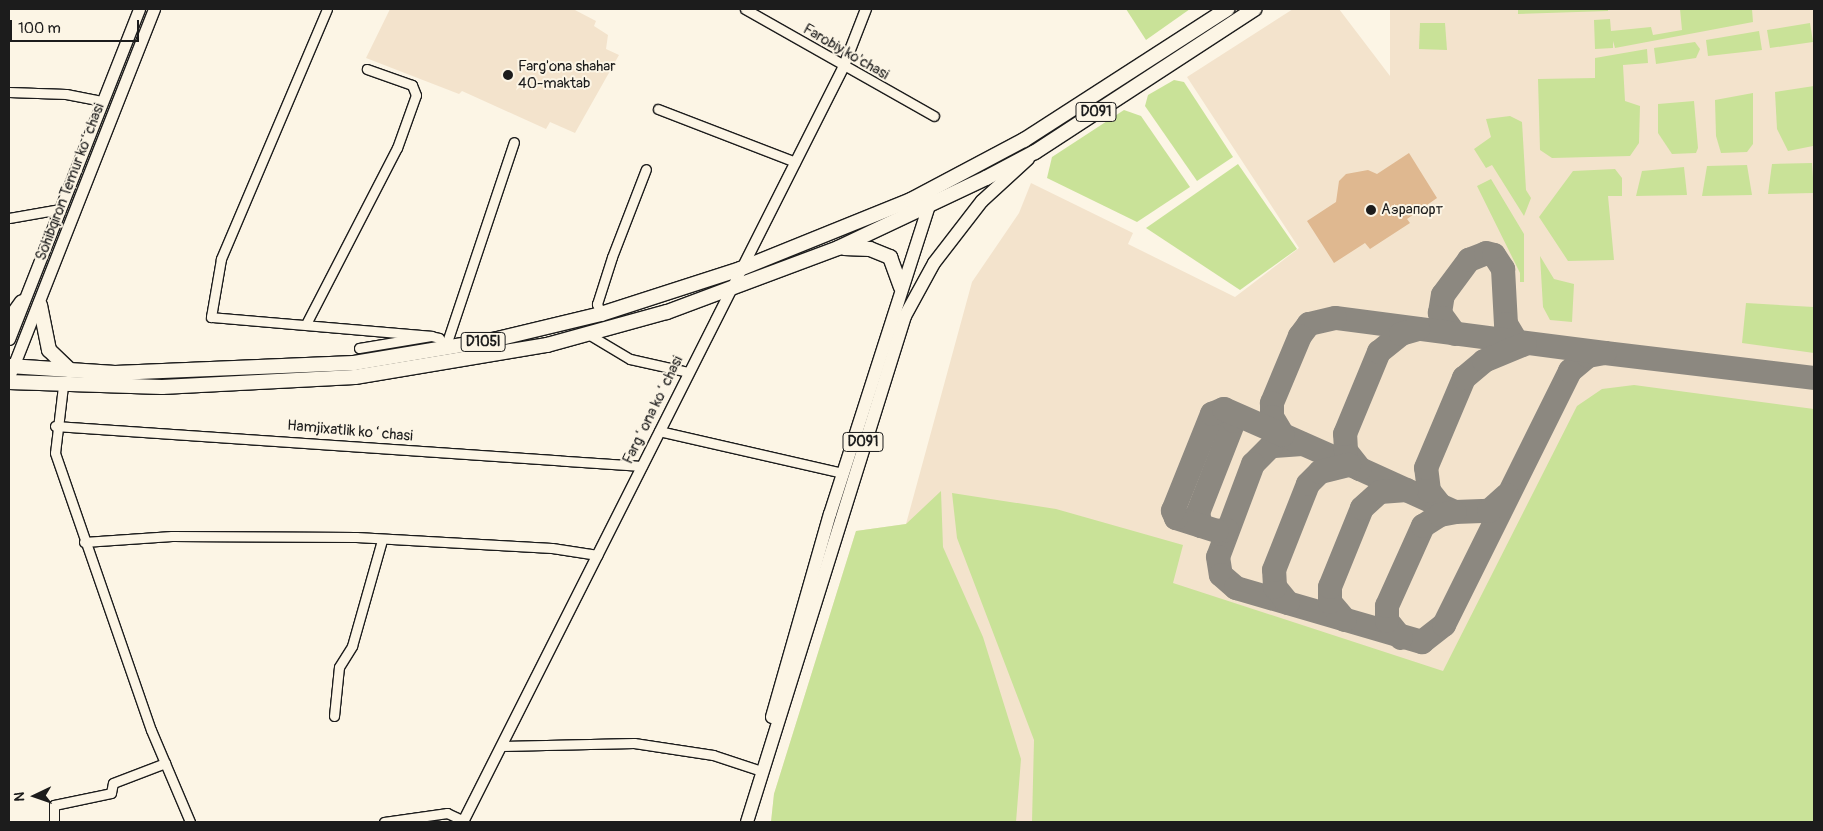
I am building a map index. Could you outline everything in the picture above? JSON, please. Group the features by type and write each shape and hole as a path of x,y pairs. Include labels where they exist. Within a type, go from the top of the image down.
{"highway":[{"name":"D091","path":"932,187 1024,140 1227,9"},
{"name":"D091","path":"931,205 1035,152 1254,9"},
{"name":"D105l","path":"11,370 309,367 445,348 601,314 740,269 932,187"},
{"name":"D105l","path":"9,382 62,386 309,382 448,364 588,334 728,292 838,248 931,205"},
{"path":"838,248 882,251 900,273 901,287"},
{"path":"9,320 22,302"},
{"path":"40,305 49,350 71,370"}],"main road":[{"name":"Sohibqiron Temur koʻchasi","path":"9,339 139,9"},
{"name":"Sohibqiron Temur koʻchasi","path":"11,370 40,305 154,9"},
{"name":"D091","path":"747,822 761,770 905,316 934,263 982,201 1035,152"},
{"name":"D091","path":"761,770 778,686 901,287 931,205 932,187"}],"street":[{"path":"326,9 221,258 211,317 431,336 439,338 445,348"},
{"name":"Farobiy ko'chasi","path":"745,9 843,68 934,116"},
{"name":"Fargʻona koʻchasi","path":"463,822 728,292 843,68 866,9"},
{"path":"306,324 397,148 416,95 412,85 367,69"},
{"path":"9,92 66,94 102,101"},
{"path":"658,109 795,162"},
{"path":"445,348 514,142"},
{"path":"601,314 597,304 612,257 646,169"},
{"path":"9,218 60,209"},
{"path":"588,334 630,359 688,372"},
{"path":"359,348 431,336"},
{"path":"62,386 55,426 55,453 84,542 165,763 190,822"},
{"name":"Hamjixatlik koʻchasi","path":"55,426 642,466"},
{"path":"659,431 843,473"},
{"path":"84,542 242,535 552,548 597,555"},
{"path":"334,716 339,667 352,646 382,540"},
{"path":"502,746 634,743 713,755 761,770"},
{"path":"54,822 54,805 111,793 113,783 165,763"},
{"path":"384,822 447,813 463,822"}],"shaded area":[{"name":"Farg'ona shahar 40-maktab","path":"390,9 573,9 596,21 594,26 608,35 606,49 619,55 575,133 550,122 546,129 462,91 459,94 366,58"},
{"path":"1293,9 1339,9 1390,76 1390,9 1814,9 1814,822 771,822 774,794 856,531 906,524 972,282 1019,213 1031,183 1133,233 1128,244 1235,297 1299,248 1187,77"}],"green space":[{"path":"1126,9 1190,9 1146,40"},
{"path":"1518,9 1608,9 1608,11 1518,14"},
{"path":"1680,9 1752,9 1753,22 1615,48 1613,41 1613,48 1595,49 1594,20 1610,19 1611,31 1651,27 1653,35 1682,30"},
{"path":"1420,23 1445,23 1447,50 1419,49"},
{"path":"1810,23 1813,42 1770,48 1767,30"},
{"path":"1759,31 1762,50 1708,56 1706,40"},
{"path":"1695,42 1700,49 1696,58 1656,64 1654,48"},
{"path":"1647,49 1648,63 1623,65 1625,101 1640,106 1639,143 1630,156 1552,158 1540,150 1538,79 1595,78 1595,58"},
{"path":"1174,80 1184,82 1233,157 1197,181 1145,106 1148,95"},
{"path":"1814,86 1813,146 1788,151 1777,129 1775,92"},
{"path":"1753,93 1753,144 1747,152 1721,153 1716,136 1715,100"},
{"path":"1694,101 1698,148 1696,153 1672,154 1658,133 1658,104"},
{"path":"1124,110 1141,116 1190,187 1137,222 1047,178 1052,157"},
{"path":"1510,116 1522,122 1526,190 1531,198 1524,216 1492,165 1486,168 1474,149 1491,137 1486,119"},
{"path":"1812,163 1814,193 1768,194 1772,164"},
{"path":"1238,164 1297,249 1240,290 1146,228"},
{"path":"1747,165 1752,195 1702,196 1707,166"},
{"path":"1684,167 1687,195 1636,196 1642,171"},
{"path":"1615,169 1622,178 1622,196 1608,196 1614,260 1568,261 1539,217 1573,171"},
{"path":"1491,179 1524,234 1524,282 1520,282 1520,273 1477,186"},
{"path":"1540,256 1554,279 1574,284 1572,322 1550,320 1543,307"},
{"path":"1746,303 1814,307 1814,353 1742,343"},
{"path":"1634,385 1814,409 1814,822 1032,822 1034,740 957,538 952,493 1056,509 1183,545 1173,583 1443,671 1577,406 1602,389"},
{"path":"941,491 943,547 983,637 1021,759 1016,822 771,822 774,794 856,531 906,524"}],"building":[{"name":"Аэрапорт","path":"1409,153 1437,198 1407,219 1410,223 1370,249 1365,243 1334,263 1307,221 1336,202 1339,181 1346,174 1368,170 1377,174"}],"taxiway":[{"path":"1455,334 1440,313 1443,295 1469,260 1486,253 1494,255 1503,269 1506,324 1517,342"},
{"path":"1302,444 1271,446 1253,464 1218,557 1221,575 1236,588 1422,642 1444,625 1570,371 1588,356 1605,353 1335,318 1309,324 1300,336 1272,403 1272,417 1283,435 1455,512 1489,511 1507,495"},
{"path":"1360,469 1346,451 1345,434 1379,352 1401,334 1418,329"},
{"path":"1440,505 1429,491 1426,468 1464,378 1484,361 1525,344"},
{"path":"1605,353 1814,378"},
{"path":"1227,530 1217,531 1176,518 1173,511 1212,414 1224,409 1283,435"},
{"path":"1201,526 1198,513 1234,421 1241,417"},
{"path":"1288,603 1275,587 1274,570 1308,484 1320,472 1349,465"},
{"path":"1345,620 1330,602 1330,587 1362,508 1380,492 1407,490"},
{"path":"1401,638 1387,621 1387,606 1423,526 1440,515 1455,512"}],"place":[{"name":"Farg'ona shahar 40-maktab","path":"508,75"},
{"name":"Аэрапорт","path":"1371,210"}]}
